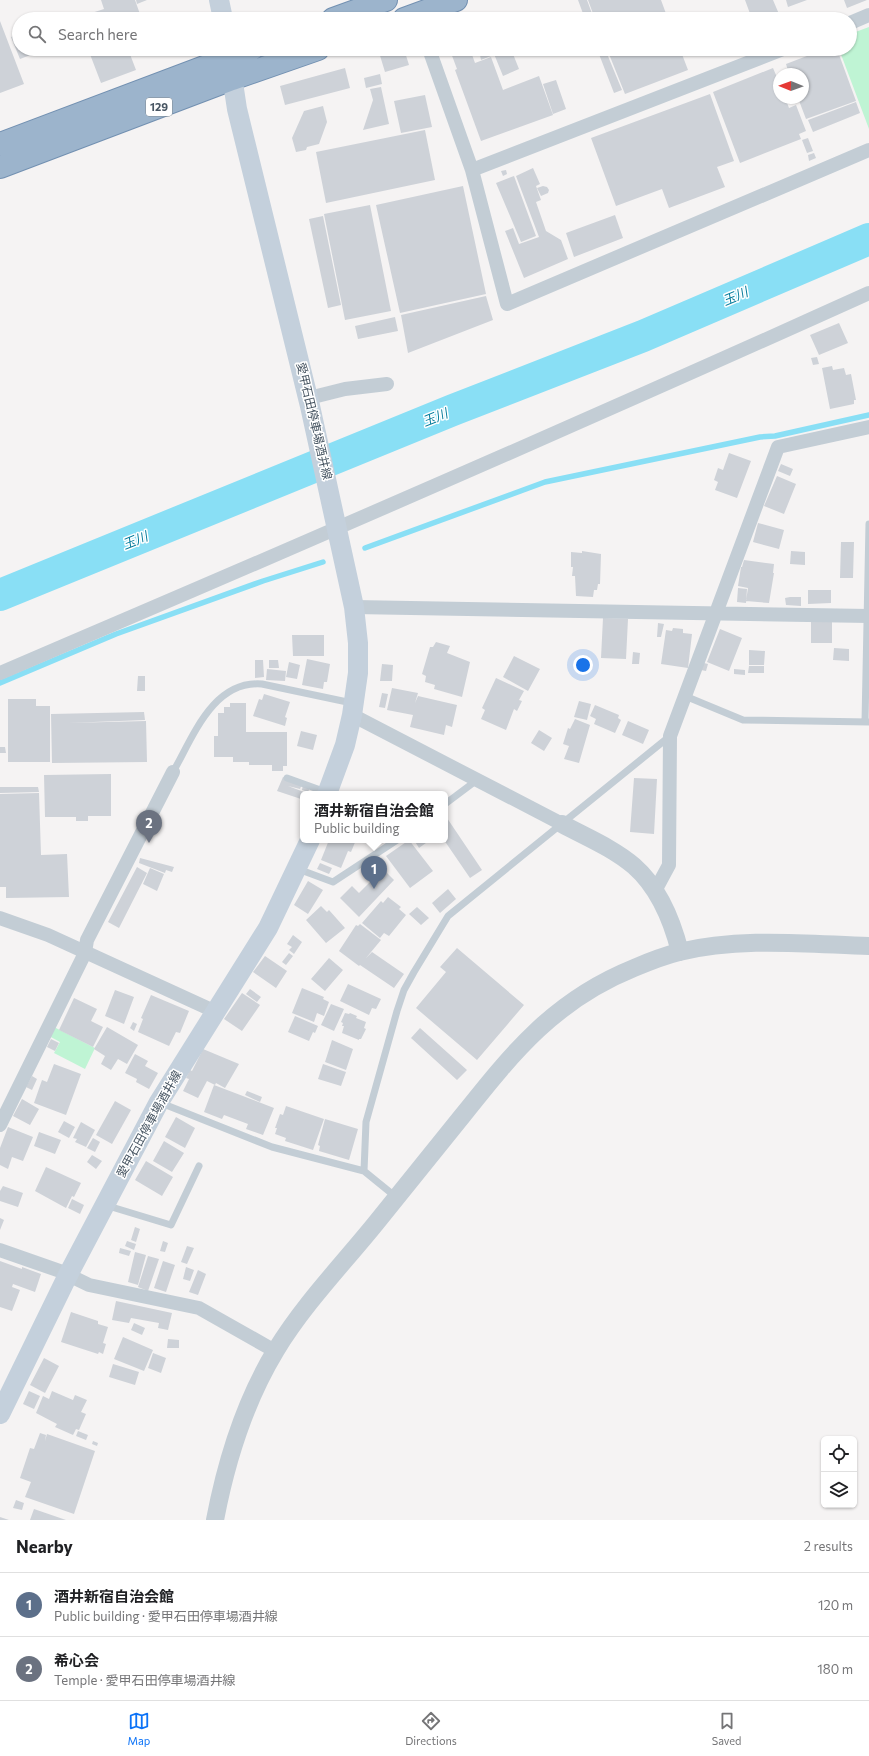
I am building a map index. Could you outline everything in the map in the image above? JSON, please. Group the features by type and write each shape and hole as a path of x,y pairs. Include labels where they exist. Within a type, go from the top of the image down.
{"highway":[{"path":"353,12 386,0"},
{"path":"427,12 456,0"},
{"name":"129","path":"0,167 240,56"},
{"name":"129","path":"0,144 230,62 271,56"}],"main road":[{"path":"219,0 222,12"},
{"name":"愛甲石田停車場酒井線","path":"230,62 237,109 310,402 354,607 358,643 358,673 353,709 346,745 328,791"},
{"name":"愛甲石田停車場酒井線","path":"0,1414 68,1275 159,1102 214,1011 268,928 309,843"}],"street":[{"path":"857,20 869,15"},
{"path":"431,56 472,170 507,304 869,150"},
{"path":"472,170 765,56"},
{"path":"0,673 338,529 611,410 869,293"},
{"path":"310,402 345,389 387,384"},
{"path":"655,891 670,865 670,736 778,447 869,427"},
{"path":"354,607 716,612 868,616"},
{"path":"353,709 477,780 619,855 646,878 655,891 675,932 680,952"},
{"path":"0,1125 85,953 87,940 173,772"},
{"path":"0,918 48,935 214,1011"},
{"path":"215,1520 225,1472 238,1433 252,1398 275,1351 307,1305 377,1223 396,1197 498,1071 524,1042 553,1016 582,994 607,980 651,961 680,952 704,947 757,943 869,946"},
{"path":"0,1250 68,1275 89,1285 199,1308 275,1351"}],"lane":[{"path":"685,696 743,720 867,722 869,524"},
{"path":"173,772 206,714 224,694 235,688 249,684 262,684 353,709"},
{"path":"364,1171 366,1122 397,1011 404,990 448,916 670,736"},
{"path":"287,778 322,791"},
{"path":"448,802 477,780"},
{"path":"297,869 333,882 392,843"},
{"path":"159,1102 272,1147 364,1171 396,1197"},
{"path":"105,1205 171,1225 200,1166"}],"green space":[{"path":"869,27 869,129 842,56 857,56 857,31"},
{"path":"54,1027 95,1048 85,1069 54,1053 60,1042 49,1036"}],"building":[{"path":"101,0 135,0 139,12 95,12 104,9"},
{"path":"136,0 147,0 137,4"},
{"path":"578,0 587,0 591,12 582,12"},
{"path":"588,0 661,0 665,12 592,12"},
{"path":"745,0 773,0 778,12 749,12"},
{"path":"786,0 807,0 788,7"},
{"path":"844,0 867,0 847,8"},
{"path":"0,21 12,56 13,56 24,84 0,93"},
{"path":"19,56 28,56 20,59"},
{"path":"91,56 131,56 136,70 101,83"},
{"path":"380,56 406,56 409,65 385,72"},
{"path":"452,56 472,56 475,63 491,57 503,90 539,76 553,115 481,141 455,70 457,69"},
{"path":"480,56 491,56 481,60"},
{"path":"495,56 514,56 519,69 503,76"},
{"path":"600,56 608,56 622,90 614,93"},
{"path":"610,56 683,56 688,70 625,94"},
{"path":"807,56 840,56 856,101 806,119 800,104 809,104 809,68 787,68 786,64"},
{"path":"345,68 350,88 285,105 280,86"},
{"path":"773,68 773,104 788,104 789,108 796,105 806,131 799,134 801,139 740,163 713,92"},
{"path":"380,74 382,84 366,88 364,78"},
{"path":"556,80 566,109 553,114 543,84"},
{"path":"381,87 389,124 363,130 373,100 370,89"},
{"path":"710,94 734,161 717,167 725,187 669,208 662,189 616,206 591,138"},
{"path":"425,95 432,127 401,133 394,101"},
{"path":"856,102 860,113 813,132 808,120"},
{"path":"323,106 327,122 319,144 307,147 306,150 296,152 292,138 304,111"},
{"path":"425,130 435,180 326,203 316,152"},
{"path":"808,138 813,151 807,153 802,140"},
{"path":"814,153 816,158 809,161 808,155"},
{"path":"533,168 540,184 536,186 541,200 536,202 546,231 561,240 568,259 524,278 505,231 513,228 519,244 539,237 516,176"},
{"path":"506,170 507,174 503,176 501,171"},
{"path":"514,176 536,236 521,242 496,183"},
{"path":"463,186 486,294 400,313 376,205"},
{"path":"543,186 547,187 549,190 548,193 541,196 537,188"},
{"path":"370,205 391,311 345,320 324,214"},
{"path":"615,215 623,238 574,257 566,233"},
{"path":"323,216 341,305 328,308 309,219"},
{"path":"486,296 493,320 408,353 401,315"},
{"path":"395,317 398,331 358,339 355,326"},
{"path":"839,323 848,343 819,355 810,335"},
{"path":"817,357 819,364 813,365 811,358"},
{"path":"832,366 833,370 844,368 846,375 851,374 856,400 854,400 854,404 830,409 822,368"},
{"path":"729,453 751,461 737,498 715,490 718,482 714,480 718,468 723,470"},
{"path":"781,464 793,469 790,476 778,471"},
{"path":"777,476 796,484 784,514 764,506"},
{"path":"758,523 784,530 779,549 753,542"},
{"path":"841,542 854,542 853,578 840,578"},
{"path":"582,551 601,554 600,584 598,584 597,590 594,590 593,597 576,596 575,576 572,576 573,567 571,567 571,552 582,553"},
{"path":"791,551 805,552 805,565 790,564"},
{"path":"744,560 774,564 769,603 746,601 748,588 738,586 741,567"},
{"path":"738,588 747,589 746,603 737,602"},
{"path":"808,590 831,590 831,603 808,604"},
{"path":"801,597 801,606 786,605 785,598"},
{"path":"603,618 628,619 626,659 601,658"},
{"path":"811,622 832,622 832,643 811,643"},
{"path":"658,623 664,624 661,637 657,637"},
{"path":"673,628 683,629 683,633 692,634 688,668 661,664 666,630 672,631"},
{"path":"720,629 742,638 729,671 707,662"},
{"path":"292,635 324,635 324,656 293,656"},
{"path":"436,642 450,646 447,653 470,662 462,697 434,689 435,685 425,682 426,676 422,674 430,647 433,647"},
{"path":"834,648 849,649 849,661 833,660"},
{"path":"749,650 765,651 764,665 749,665"},
{"path":"633,652 640,653 639,664 632,664"},
{"path":"514,656 540,669 528,691 503,677"},
{"path":"307,659 330,664 327,682 324,682 323,689 302,685"},
{"path":"255,660 263,660 264,677 255,678"},
{"path":"269,660 278,660 279,668 269,668"},
{"path":"289,662 300,665 297,679 286,677"},
{"path":"704,663 708,664 706,671 701,670"},
{"path":"382,664 393,665 392,681 380,681"},
{"path":"749,666 764,666 764,673 748,673"},
{"path":"267,669 286,671 285,681 266,680"},
{"path":"734,669 745,670 745,675 734,674"},
{"path":"138,676 145,676 145,691 137,691"},
{"path":"496,678 524,691 519,700 522,701 517,711 514,709 506,730 481,719 485,710 482,708"},
{"path":"392,688 418,693 415,703 418,696 457,705 452,727 446,725 444,735 410,727 413,715 387,710"},
{"path":"382,693 388,694 385,708 379,707"},
{"path":"264,694 290,702 285,717 287,718 285,726 253,716 259,699 262,700"},
{"path":"8,699 36,699 36,706 50,706 50,762 8,762"},
{"path":"579,701 591,704 587,720 574,717"},
{"path":"230,703 246,703 246,732 287,732 287,766 283,766 283,771 272,771 272,765 249,765 249,762 233,762 233,757 214,757 214,736 218,736 218,713 224,713 224,707 230,707"},
{"path":"595,705 619,715 618,718 621,720 615,733 594,724 596,719 590,716"},
{"path":"144,712 145,720 68,723 146,721 147,762 52,763 51,714"},
{"path":"575,719 590,725 579,763 564,759 569,746 563,744 568,728 570,729"},
{"path":"628,721 649,730 643,744 622,735"},
{"path":"539,730 552,738 544,751 531,743"},
{"path":"301,731 317,735 313,750 297,746"},
{"path":"0,747 5,747 6,753 0,753"},
{"path":"111,774 111,816 88,816 88,821 76,821 76,817 45,817 44,775"},
{"path":"283,777 302,784 300,789 288,786 301,791 300,791 300,799 277,791"},
{"path":"634,778 657,779 654,834 630,832"},
{"path":"303,785 310,787 308,791 302,790"},
{"path":"0,787 38,787 39,792 0,793"},
{"path":"39,793 41,855 67,854 69,897 6,898 6,887 0,887 0,794"},
{"path":"448,819 482,870 470,878 446,843 448,843"},
{"path":"328,843 355,843 351,852 348,851 341,868 321,860"},
{"path":"405,843 411,843 433,871 410,888 386,856"},
{"path":"416,843 426,843 419,848"},
{"path":"140,858 174,867 172,872 166,870 165,873 139,863"},
{"path":"375,861 394,880 359,917 340,898 352,886 359,893 377,875 369,867"},
{"path":"320,863 332,868 329,874 317,869"},
{"path":"137,867 147,873 119,928 108,922"},
{"path":"150,868 164,874 157,891 143,884"},
{"path":"308,881 323,890 308,914 294,905"},
{"path":"448,889 456,899 440,913 432,903"},
{"path":"388,897 401,907 399,909 406,915 389,936 384,933 380,938 362,923 381,901 383,903"},
{"path":"321,906 327,912 329,910 345,928 326,943 306,920"},
{"path":"417,907 429,918 421,925 409,914"},
{"path":"360,924 381,940 366,958 372,952 404,974 394,988 360,965 359,966 339,951 356,925 358,926"},
{"path":"293,935 302,942 294,954 289,950 292,947 287,944"},
{"path":"457,948 524,1005 477,1060 416,1008 446,972 440,967"},
{"path":"289,953 293,956 286,965 282,962"},
{"path":"265,956 287,971 276,988 253,972"},
{"path":"329,958 343,970 325,991 311,979"},
{"path":"348,984 381,999 376,1009 372,1008 369,1015 340,1001"},
{"path":"302,988 324,997 323,999 329,1002 324,1016 317,1013 314,1022 292,1013"},
{"path":"250,989 261,997 257,1002 246,994"},
{"path":"115,990 134,997 124,1024 105,1016"},
{"path":"242,993 260,1005 242,1031 224,1019"},
{"path":"151,995 189,1011 180,1033 176,1032 169,1046 138,1032 143,1019 141,1018"},
{"path":"74,998 97,1009 91,1021 103,1027 93,1047 59,1030"},
{"path":"331,1004 344,1009 334,1031 321,1025"},
{"path":"345,1013 350,1013 357,1016 356,1018 366,1022 364,1028 366,1029 361,1039 359,1040 342,1033 344,1026 342,1026 343,1023 341,1022"},
{"path":"295,1016 318,1026 315,1033 313,1032 309,1041 288,1032"},
{"path":"133,1022 137,1024 134,1031 130,1028"},
{"path":"107,1027 138,1045 127,1064 118,1059 111,1070 101,1064 105,1056 94,1049"},
{"path":"420,1028 467,1070 457,1080 411,1038"},
{"path":"51,1039 59,1043 55,1051 47,1047"},
{"path":"332,1040 353,1049 346,1070 325,1062"},
{"path":"203,1049 239,1064 225,1088 216,1083 215,1085 207,1081 198,1098 183,1091 189,1079 186,1078 190,1070 192,1071"},
{"path":"135,1054 148,1061 145,1066 158,1073 149,1089 136,1082 137,1079 125,1073"},
{"path":"54,1064 81,1074 66,1115 34,1103 42,1080 47,1082"},
{"path":"323,1064 346,1072 341,1086 318,1079"},
{"path":"32,1076 37,1079 32,1090 26,1087"},
{"path":"214,1085 274,1108 263,1135 246,1129 248,1124 224,1115 222,1119 204,1112"},
{"path":"247,1091 262,1097 260,1102 245,1095"},
{"path":"22,1099 39,1109 30,1125 13,1116"},
{"path":"115,1101 131,1110 112,1144 96,1135"},
{"path":"286,1106 324,1119 313,1150 285,1141 286,1138 275,1134 277,1128 275,1128 280,1114 283,1115"},
{"path":"176,1117 195,1128 185,1148 165,1137"},
{"path":"325,1119 358,1129 349,1160 319,1151 320,1146 318,1145"},
{"path":"64,1121 75,1127 69,1138 58,1132"},
{"path":"81,1122 95,1130 86,1147 75,1142 77,1139 73,1138"},
{"path":"8,1127 33,1137 23,1161 12,1157 8,1169 0,1165 0,1148"},
{"path":"39,1132 61,1140 55,1154 34,1146"},
{"path":"93,1138 100,1142 95,1152 87,1148"},
{"path":"164,1141 184,1153 172,1172 153,1161"},
{"path":"92,1155 102,1161 96,1169 87,1162"},
{"path":"146,1161 173,1177 162,1196 135,1180"},
{"path":"46,1167 81,1183 74,1197 72,1196 66,1208 35,1191"},
{"path":"3,1186 23,1193 18,1207 0,1201 0,1191"},
{"path":"72,1199 84,1205 80,1214 68,1208"},
{"path":"0,1218 4,1220 0,1230"},
{"path":"135,1227 140,1229 136,1242 131,1240"},
{"path":"127,1241 136,1244 134,1250 125,1246"},
{"path":"163,1241 168,1243 165,1252 160,1251"},
{"path":"187,1246 194,1248 187,1264 181,1262"},
{"path":"120,1248 131,1251 129,1256 119,1253"},
{"path":"135,1252 146,1255 138,1285 128,1282"},
{"path":"148,1256 159,1259 148,1291 138,1287"},
{"path":"0,1261 41,1274 35,1292 13,1284 12,1287 20,1290 12,1311 0,1307"},
{"path":"163,1261 175,1265 166,1292 154,1288"},
{"path":"186,1267 194,1270 190,1281 183,1279"},
{"path":"198,1270 206,1274 198,1295 189,1292"},
{"path":"116,1301 172,1313 168,1330 158,1328 159,1323 131,1318 129,1323 112,1320"},
{"path":"71,1312 98,1321 98,1324 108,1327 103,1343 106,1344 103,1354 99,1352 98,1354 61,1342"},
{"path":"134,1323 145,1328 142,1335 131,1330"},
{"path":"123,1337 153,1350 144,1371 114,1359"},
{"path":"168,1339 179,1340 179,1348 167,1348"},
{"path":"153,1353 166,1358 161,1373 148,1368"},
{"path":"44,1358 59,1366 45,1393 30,1385"},
{"path":"113,1364 139,1372 135,1385 109,1377"},
{"path":"29,1391 40,1396 34,1409 23,1404"},
{"path":"52,1391 73,1400 75,1395 87,1400 81,1412 86,1414 79,1430 76,1429 73,1435 55,1427 57,1424 36,1413 43,1396 49,1399"},
{"path":"78,1431 88,1435 86,1440 76,1436"},
{"path":"40,1433 46,1435 45,1441 47,1434 95,1451 74,1514 25,1497 31,1482 20,1478 30,1448 34,1449"},
{"path":"93,1441 98,1443 97,1446 92,1444"},
{"path":"16,1500 24,1503 22,1510 13,1508"},
{"path":"34,1509 66,1520 30,1520"},
{"path":"0,1517 9,1520 0,1520"}],"waterway":[{"name":"玉川","path":"0,595 453,410 643,336 869,239"},
{"path":"365,548 545,482 760,437 775,436 869,415"},
{"path":"0,683 116,634 263,581 323,562"}],"place":[{"name":"希心会","path":"149,843"},
{"name":"酒井新宿自治会館","path":"374,889"}]}
